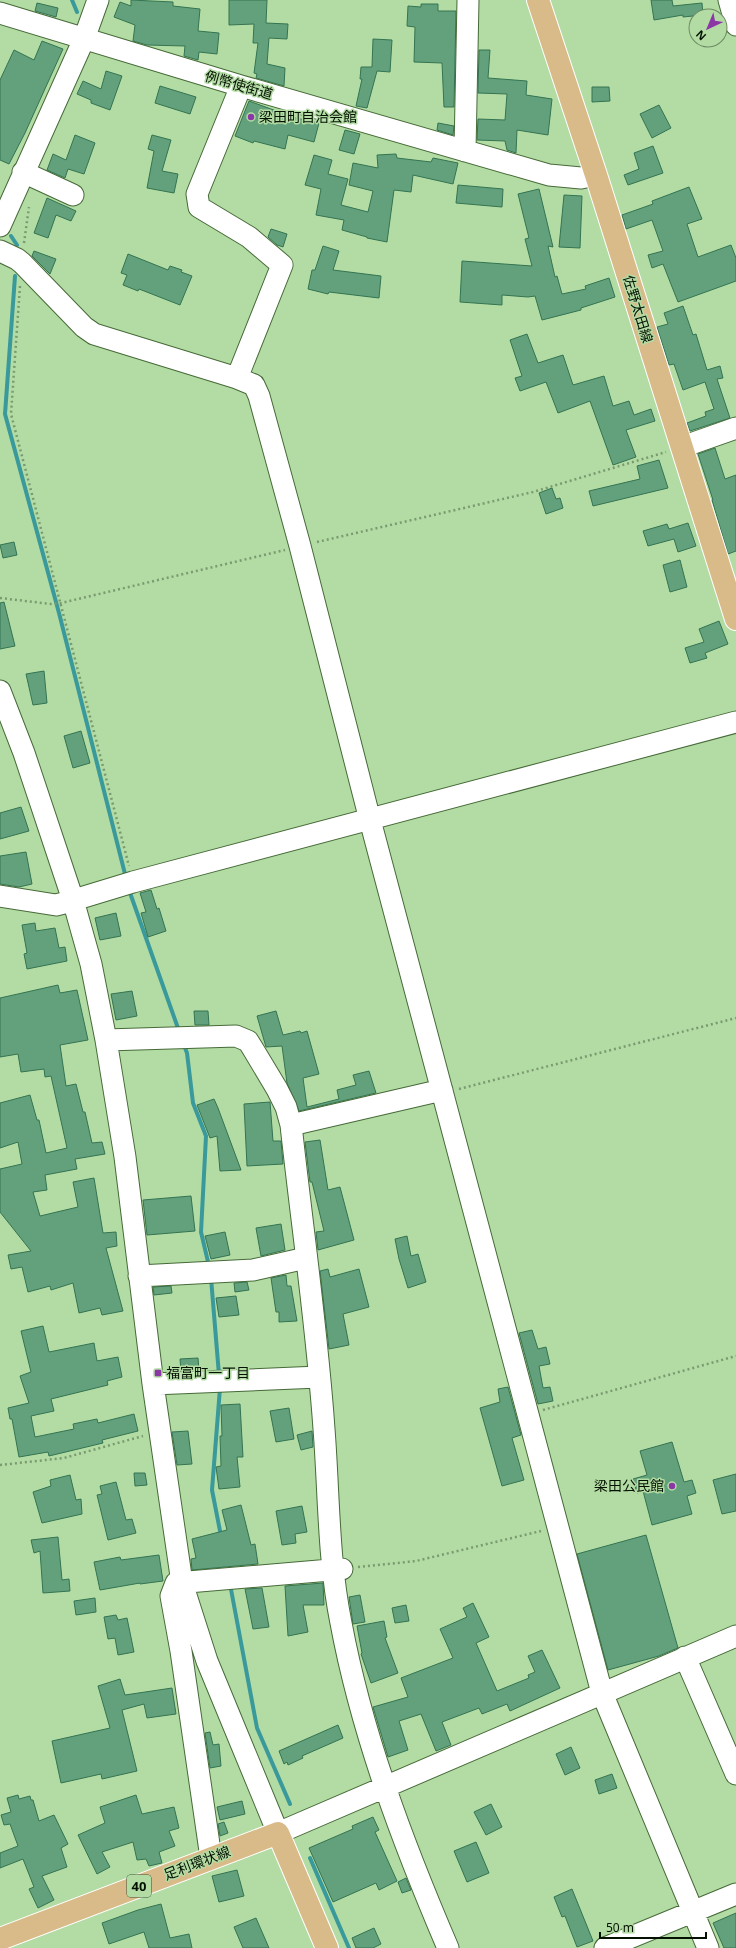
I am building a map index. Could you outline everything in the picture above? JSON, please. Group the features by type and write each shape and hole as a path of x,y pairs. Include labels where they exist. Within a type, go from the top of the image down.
{"main road":[{"name":"佐野太田線","path":"538,0 596,175 736,620"},
{"name":"足利環状線","path":"0,1939 278,1833"},
{"path":"278,1833 326,1948"}],"street":[{"path":"0,226 30,176 98,0"},
{"path":"465,151 468,0"},
{"path":"729,0 736,25"},
{"name":"例幣使街道","path":"0,14 241,86 560,177 581,178 596,175"},
{"path":"237,378 282,264 249,237 199,207 197,194 241,86"},
{"path":"30,176 73,195"},
{"path":"0,251 22,263 84,327 94,334 237,378 254,385 259,396 300,546 370,820 602,1693 708,1948"},
{"path":"682,448 736,428"},
{"path":"0,691 26,761 73,900 91,964 106,1040 125,1157 159,1431 182,1583 207,1661 278,1833 736,1636"},
{"path":"0,896 56,905 133,882 736,722"},
{"path":"106,1040 236,1036 248,1041 286,1107 291,1125 319,1377 341,1623 357,1693 385,1787 414,1869 448,1948"},
{"path":"291,1125 442,1091"},
{"path":"139,1276 253,1270 306,1258"},
{"path":"153,1384 319,1377"},
{"path":"211,1858 181,1651 171,1596 176,1583 337,1569"},
{"path":"685,1657 736,1774"},
{"path":"605,1948 736,1894"}],"path":[{"path":"30,176 30,196 22,263 11,414 133,882"},
{"path":"0,598 51,604 61,603 533,492 682,448"},
{"path":"442,1091 736,1018"},
{"path":"528,1414 736,1356"},
{"path":"0,1465 64,1458 159,1431"},
{"path":"337,1569 416,1562 557,1527"}],"building":[{"path":"131,0 173,2 173,6 200,9 198,31 219,33 217,54 199,52 198,60 184,56 185,46 147,45 133,41 135,25 114,17 120,2 131,6"},
{"path":"229,0 267,0 266,23 288,24 287,39 269,38 267,64 285,68 284,86 256,78 257,74 254,73 258,43 253,43 254,24 229,25"},
{"path":"651,0 672,0 673,6 702,3 702,8 688,8 688,16 683,17 683,15 654,20"},
{"path":"37,3 58,8 56,17 35,11"},
{"path":"421,4 438,4 438,11 456,11 454,107 444,107 442,63 414,62 415,27 407,26 408,6 421,7"},
{"path":"373,39 392,40 390,72 377,71 367,108 356,106 362,79 360,79 361,67 372,67"},
{"path":"42,41 63,49 25,133 9,164 0,160 0,80 14,50 34,60"},
{"path":"479,50 490,50 488,78 527,81 526,95 552,99 548,135 517,130 516,153 507,150 505,141 477,140 478,119 505,120 507,94 478,93"},
{"path":"106,71 122,76 110,110 91,103 91,100 77,94 83,81 101,89"},
{"path":"160,86 196,97 190,114 155,103"},
{"path":"592,87 609,87 610,101 592,102"},
{"path":"249,101 282,113 282,115 319,123 314,142 288,135 285,149 254,141 253,143 235,136"},
{"path":"659,105 671,128 652,138 640,114"},
{"path":"438,123 454,126 453,135 437,130"},
{"path":"345,130 360,134 354,154 339,150"},
{"path":"75,135 95,143 84,174 68,169 65,178 47,170 53,154 66,160"},
{"path":"152,135 171,140 162,171 178,174 174,193 147,188 154,151 148,149"},
{"path":"653,146 663,173 628,185 624,175 639,169 634,153"},
{"path":"396,154 397,158 431,162 433,158 458,163 453,184 413,175 411,192 394,190 387,242 367,238 342,230 344,220 316,215 321,189 305,185 314,155 332,160 328,174 348,179 341,205 368,212 373,191 349,185 353,163 378,168 377,155"},
{"path":"458,185 503,189 502,207 456,203"},
{"path":"689,187 702,219 687,224 698,257 731,245 736,258 736,281 678,302 663,264 652,268 648,255 663,251 652,220 626,229 622,215 653,204 652,201"},
{"path":"539,189 553,247 548,246 555,277 557,276 562,294 586,289 585,286 609,278 615,297 581,308 581,310 542,320 535,296 528,297 502,295 502,305 460,302 462,261 532,266 525,239 529,238 518,194"},
{"path":"564,195 582,196 580,248 559,247"},
{"path":"47,198 76,211 71,221 56,215 48,238 34,233"},
{"path":"271,229 287,234 283,247 277,245 268,237"},
{"path":"323,246 339,251 333,270 381,276 379,298 329,292 328,294 308,289 312,270 315,270"},
{"path":"34,251 56,259 50,274 32,256"},
{"path":"128,254 168,270 170,266 182,270 181,272 192,276 180,305 139,289 138,291 123,285 127,275 121,273"},
{"path":"683,306 693,335 696,334 707,370 720,366 723,378 717,379 730,418 690,431 687,423 706,416 705,412 714,409 705,382 683,390 674,364 669,365 657,327 668,324 664,313"},
{"path":"527,334 538,363 563,355 573,385 604,376 613,406 629,401 634,415 651,409 655,421 626,430 636,457 613,465 590,401 558,413 546,382 520,391 515,378 522,376 510,340"},
{"path":"715,448 725,479 736,475 736,551 728,554 698,454"},
{"path":"659,460 668,488 593,506 589,491 640,479 637,466"},
{"path":"552,488 556,499 560,498 563,508 546,514 539,493"},
{"path":"688,523 696,546 678,552 674,539 648,546 643,531 667,524 669,529"},
{"path":"14,542 17,555 3,558 0,545"},
{"path":"680,560 687,587 670,592 663,565"},
{"path":"4,602 15,646 0,649 0,603"},
{"path":"719,621 728,644 705,653 707,658 690,663 685,648 704,642 699,629"},
{"path":"44,671 47,703 33,705 26,674"},
{"path":"81,731 90,763 73,768 64,736"},
{"path":"21,807 29,831 0,839 0,813"},
{"path":"26,852 32,884 19,887 0,884 0,856"},
{"path":"151,890 157,909 159,908 166,931 148,937 141,913 146,912 140,893"},
{"path":"116,913 121,936 100,940 95,918"},
{"path":"35,923 36,931 55,928 59,948 65,947 67,961 27,969 24,954 27,953 22,925"},
{"path":"58,985 60,993 77,990 88,1040 60,1045 66,1086 76,1084 83,1112 85,1112 92,1143 102,1142 105,1154 75,1159 77,1169 45,1175 47,1190 33,1192 40,1216 78,1207 73,1182 94,1178 103,1233 116,1232 117,1246 106,1248 123,1311 102,1315 100,1308 79,1313 73,1283 51,1290 50,1286 28,1292 22,1267 11,1269 8,1255 31,1251 0,1212 0,1169 22,1164 18,1142 0,1148 0,1103 30,1095 37,1120 39,1120 46,1153 67,1148 51,1076 45,1077 44,1069 21,1072 18,1054 0,1057 0,998"},
{"path":"132,991 137,1016 116,1020 111,994"},
{"path":"194,1011 208,1011 209,1025 195,1025"},
{"path":"276,1011 283,1035 307,1031 319,1074 303,1078 307,1107 339,1099 337,1090 356,1085 353,1075 369,1071 376,1093 299,1111 287,1083 282,1046 266,1047 257,1016"},
{"path":"214,1099 241,1170 220,1171 217,1136 210,1138 197,1105"},
{"path":"270,1102 273,1141 281,1141 283,1164 247,1166 244,1104"},
{"path":"320,1140 328,1190 340,1187 354,1240 318,1250 316,1232 324,1231 312,1182 310,1182 305,1142"},
{"path":"191,1196 195,1231 147,1235 143,1200"},
{"path":"281,1224 285,1250 261,1256 256,1228"},
{"path":"225,1232 230,1255 211,1259 205,1236"},
{"path":"407,1236 411,1256 418,1254 426,1282 408,1288 399,1259 395,1239"},
{"path":"328,1269 330,1277 359,1269 369,1307 343,1314 349,1345 329,1349 320,1271"},
{"path":"286,1275 287,1286 291,1286 297,1321 279,1322 279,1312 276,1312 271,1278"},
{"path":"247,1282 249,1290 235,1292 234,1283"},
{"path":"171,1286 172,1293 154,1295 153,1287"},
{"path":"236,1296 239,1315 219,1317 216,1298"},
{"path":"43,1326 49,1352 94,1343 97,1361 118,1357 122,1377 107,1381 108,1385 51,1399 54,1411 31,1416 35,1437 74,1429 73,1424 97,1419 98,1423 134,1414 138,1431 102,1440 103,1443 49,1456 48,1452 19,1457 12,1419 10,1419 8,1408 29,1403 20,1376 31,1372 21,1331"},
{"path":"532,1330 538,1349 546,1347 550,1364 539,1366 543,1388 550,1387 553,1401 538,1404 519,1333"},
{"path":"198,1358 199,1370 181,1371 180,1359"},
{"path":"508,1387 521,1435 512,1438 524,1480 502,1486 480,1408 500,1402 498,1389"},
{"path":"240,1404 243,1457 237,1457 240,1487 219,1489 216,1467 221,1466 221,1405"},
{"path":"289,1408 294,1439 276,1442 270,1411"},
{"path":"188,1431 192,1464 177,1465 172,1432"},
{"path":"312,1431 313,1447 301,1450 297,1435"},
{"name":"梁田公民館","path":"672,1442 684,1482 692,1480 696,1493 687,1496 692,1514 652,1525 643,1491 637,1493 633,1479 647,1475 640,1451"},
{"path":"134,1473 145,1473 147,1485 135,1486"},
{"path":"736,1474 736,1511 722,1514 713,1480"},
{"path":"70,1475 76,1500 81,1499 82,1514 42,1523 33,1492 51,1486 50,1480"},
{"path":"116,1482 126,1520 132,1519 136,1533 108,1540 97,1495 102,1494 100,1486"},
{"path":"241,1505 251,1545 255,1544 258,1564 192,1570 191,1559 196,1558 192,1539 227,1530 222,1510"},
{"path":"302,1506 307,1532 295,1534 296,1543 282,1545 276,1511"},
{"path":"646,1535 678,1648 659,1656 608,1670 577,1554"},
{"path":"58,1537 62,1580 69,1579 70,1591 43,1593 40,1551 34,1553 31,1540"},
{"path":"159,1555 163,1581 140,1583 100,1590 94,1562 120,1557 121,1560"},
{"path":"323,1583 324,1605 303,1605 308,1632 288,1636 285,1586"},
{"path":"262,1588 269,1627 253,1629 245,1589"},
{"path":"360,1595 365,1622 353,1624 349,1597"},
{"path":"95,1598 96,1612 76,1615 74,1601"},
{"path":"473,1603 489,1637 476,1643 497,1691 529,1678 528,1675 535,1672 528,1656 542,1650 560,1688 510,1711 507,1704 482,1714 479,1708 442,1722 451,1745 436,1751 421,1714 399,1721 408,1750 388,1757 373,1707 408,1697 401,1678 453,1658 440,1629 467,1617 463,1608"},
{"path":"406,1605 409,1621 395,1623 392,1608"},
{"path":"116,1615 118,1620 127,1618 134,1652 118,1655 115,1638 108,1639 104,1617"},
{"path":"384,1621 387,1637 385,1638 398,1673 371,1683 361,1654 357,1626"},
{"path":"120,1679 125,1695 172,1688 176,1714 147,1718 144,1704 122,1710 137,1771 102,1779 101,1774 61,1783 52,1741 110,1728 98,1686"},
{"path":"338,1725 343,1738 302,1756 303,1758 288,1765 287,1762 284,1764 279,1751"},
{"path":"210,1732 213,1745 219,1744 221,1766 210,1768 205,1733"},
{"path":"571,1747 580,1768 565,1775 556,1754"},
{"path":"612,1774 617,1788 599,1794 595,1780"},
{"path":"18,1795 19,1799 30,1796 31,1800 33,1800 39,1821 54,1815 68,1844 61,1848 67,1867 42,1876 54,1900 38,1908 29,1889 34,1887 23,1859 0,1868 0,1853 18,1846 10,1824 4,1825 1,1815 11,1812 7,1798"},
{"path":"136,1795 142,1814 174,1807 179,1828 169,1831 175,1846 159,1852 162,1863 149,1866 146,1859 137,1860 133,1842 102,1852 110,1867 97,1874 78,1835 105,1823 100,1807"},
{"path":"242,1801 245,1814 220,1820 217,1807"},
{"path":"491,1804 502,1827 486,1835 474,1812"},
{"path":"373,1817 379,1830 375,1832 397,1881 379,1890 376,1883 333,1902 309,1848 353,1829 352,1826"},
{"path":"224,1822 228,1833 220,1836 218,1824"},
{"path":"476,1842 489,1873 467,1882 454,1851"},
{"path":"237,1870 244,1896 219,1902 212,1876"},
{"path":"406,1878 411,1890 402,1893 398,1882"},
{"path":"572,1889 593,1941 577,1947 565,1916 562,1917 554,1897"},
{"path":"161,1904 170,1938 189,1934 192,1948 149,1948 144,1932 109,1944 102,1923 138,1910"},
{"path":"736,1913 736,1948 724,1948 713,1923"},
{"path":"256,1918 269,1948 243,1948 234,1927"},
{"path":"374,1928 381,1944 373,1948 356,1948 352,1938"}],"waterway":[{"path":"72,0 77,12"},
{"path":"11,236 17,245"},
{"path":"15,276 5,414 59,613 126,878"},
{"path":"129,890 179,1031"},
{"path":"183,1043 187,1053 193,1103 206,1136 201,1232 209,1266"},
{"path":"211,1278 219,1375"},
{"path":"220,1388 212,1490 221,1536"},
{"path":"230,1584 257,1728 290,1804"},
{"path":"310,1858 349,1948"}],"place":[{"name":"梁田町自治会館","path":"251,117"},
{"name":"福富町一丁目","path":"158,1373"},
{"name":"梁田公民館","path":"672,1486"}]}
